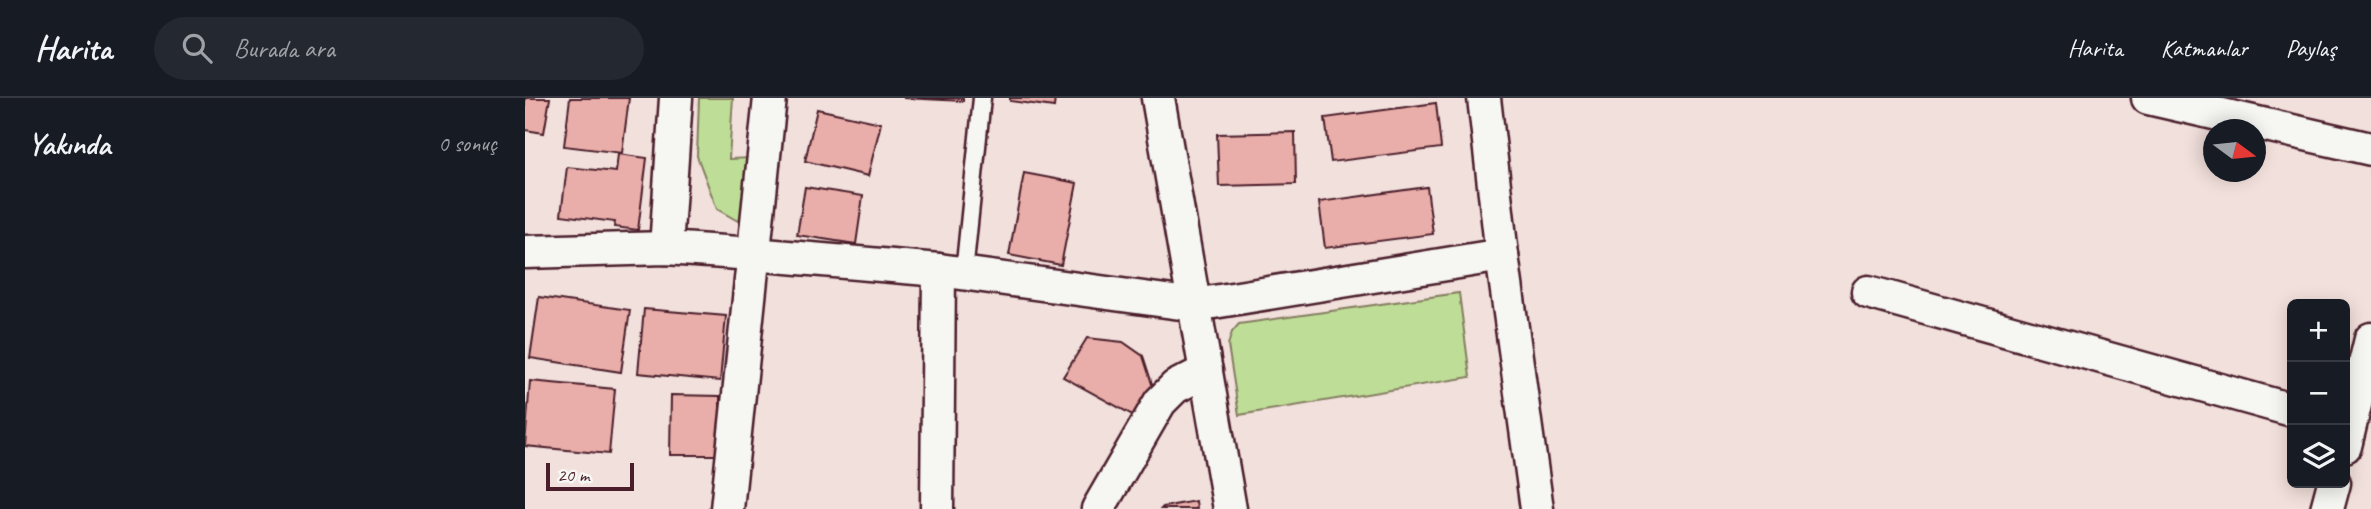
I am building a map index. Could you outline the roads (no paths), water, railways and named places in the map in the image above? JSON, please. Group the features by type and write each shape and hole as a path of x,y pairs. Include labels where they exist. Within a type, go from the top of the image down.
{"street":[{"path":"666,248 676,98"},
{"path":"727,509 770,98"},
{"path":"1158,98 1230,509"},
{"path":"1484,98 1502,255 1537,509"},
{"path":"2148,98 2371,149"},
{"path":"525,252 666,248 753,254 951,272 1195,305 1502,255"},
{"path":"937,509 951,272"},
{"path":"1868,292 2287,408"},
{"path":"2350,425 2371,339"},
{"path":"1098,509 1160,402 1175,387 1206,371"},
{"path":"2350,448 2371,454"},
{"path":"2327,509 2333,488"}],"lane":[{"path":"951,272 982,98"}]}
